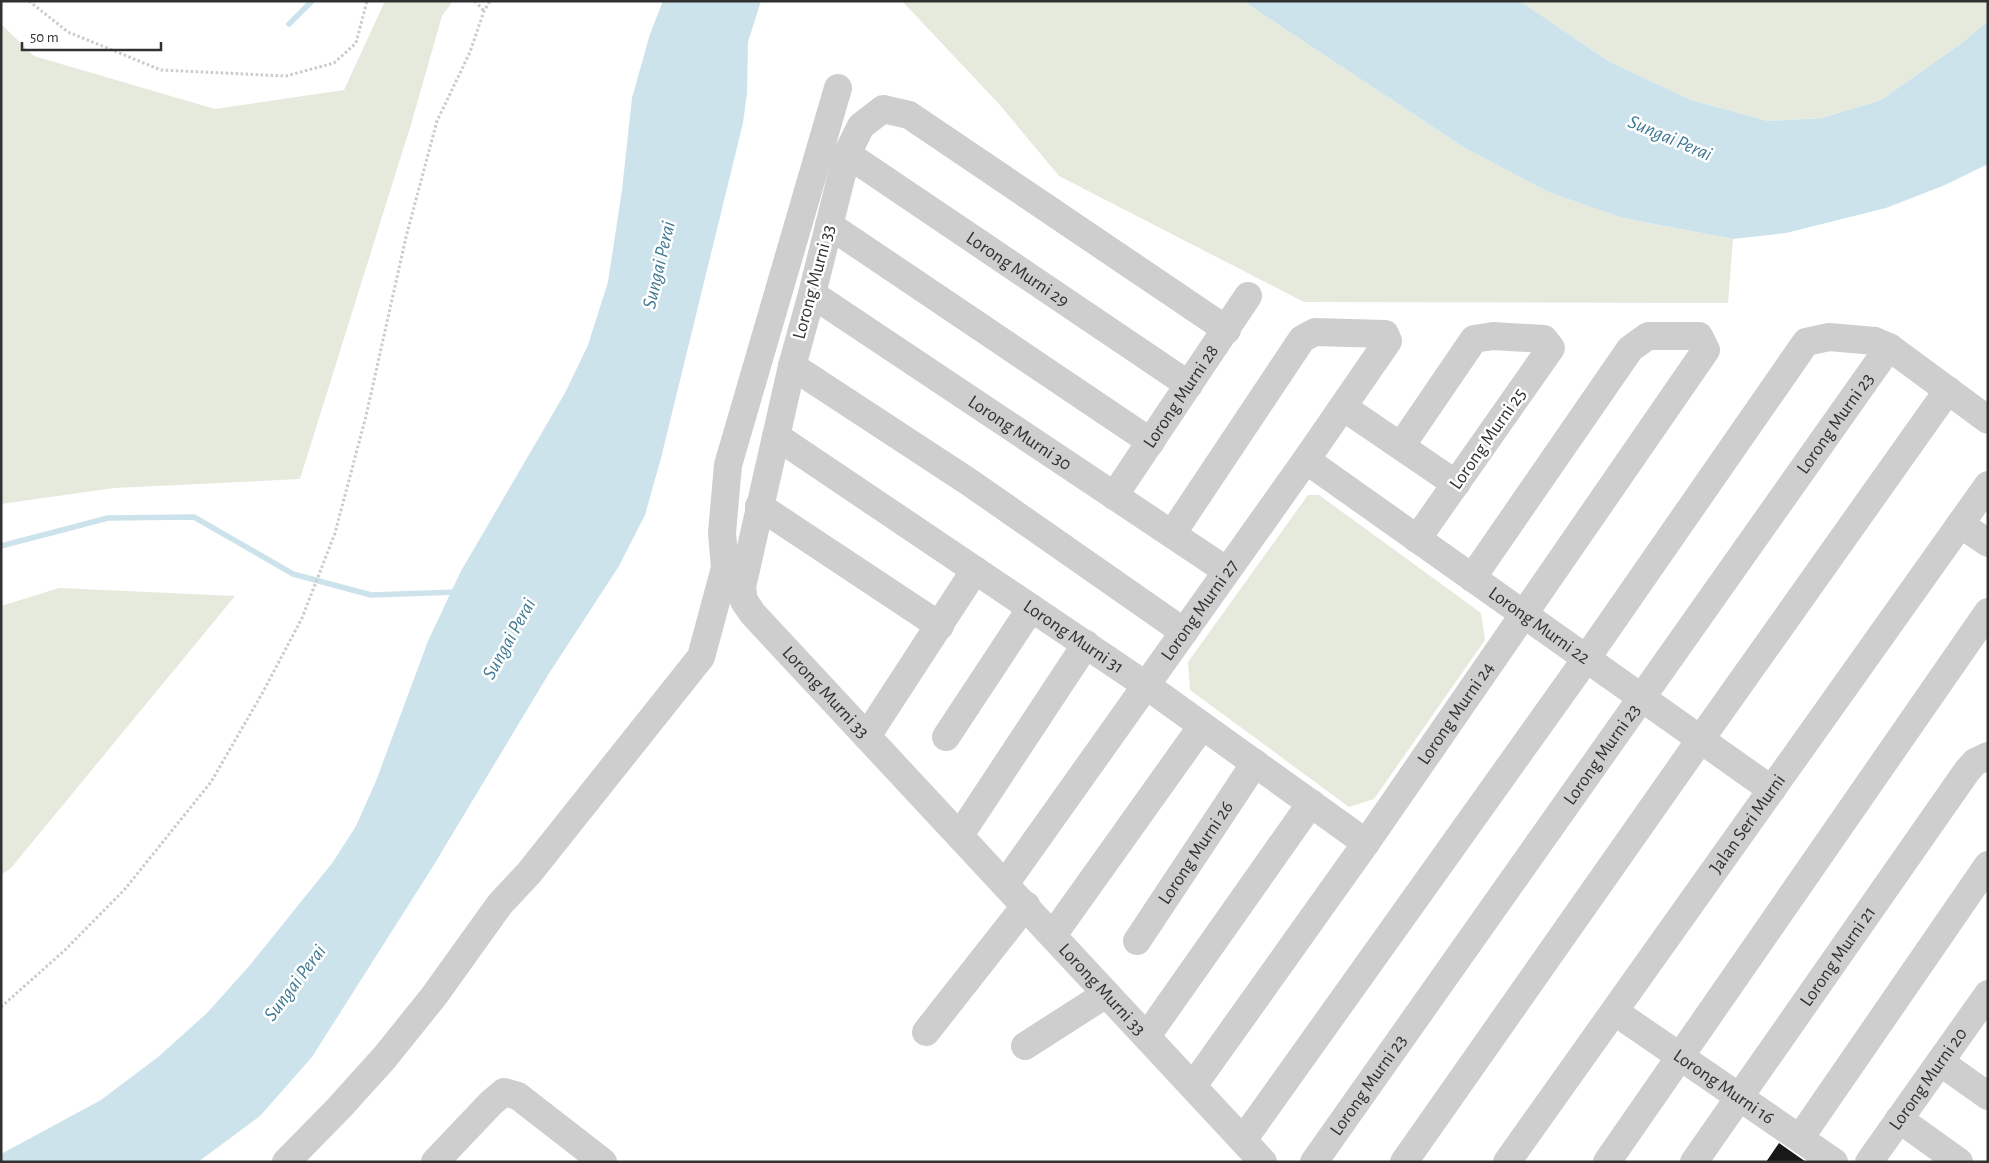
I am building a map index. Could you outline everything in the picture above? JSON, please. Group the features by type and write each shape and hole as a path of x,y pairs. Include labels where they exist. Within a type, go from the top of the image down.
{"street":[{"path":"286,1162 339,1108 385,1057 434,996 500,904 529,873 701,657 725,568 722,533 728,465 838,88"},
{"name":"Lorong Murni 33","path":"1227,330 909,114 882,109 861,126 847,154 792,366 742,587 744,601 753,614 1264,1162"},
{"name":"Lorong Murni 29","path":"847,154 1189,384"},
{"path":"829,225 1151,442"},
{"name":"Lorong Murni 30","path":"812,294 1227,571"},
{"name":"Lorong Murni 28","path":"1114,496 1248,296"},
{"name":"Lorong Murni 27","path":"1005,884 1343,407 1388,341 1385,334 1315,332 1302,339 1172,534"},
{"name":"Lorong Murni 25","path":"1401,446 1474,339 1493,336 1544,339 1551,348 1417,539"},
{"name":"Lorong Murni 24","path":"1193,1086 1366,843 1706,350 1699,336 1648,336 1630,349 1472,578"},
{"path":"1243,1140 1586,658 1806,342 1829,337 1875,341 1889,347 1988,420"},
{"name":"Lorong Murni 23","path":"1314,1162 1889,347"},
{"path":"792,366 968,482 1184,632"},
{"path":"1404,1162 1948,390"},
{"path":"1343,407 1456,484"},
{"name":"Lorong Murni 31","path":"776,436 1147,686 1366,843"},
{"name":"Lorong Murni 22","path":"1306,460 1772,790"},
{"name":"Jalan Seri Murni","path":"1507,1162 1988,485"},
{"path":"759,506 940,626"},
{"path":"1960,524 1988,543"},
{"path":"867,736 975,570"},
{"path":"946,736 1032,608"},
{"path":"1608,1162 1681,1056 1979,646 1988,612"},
{"path":"960,834 1086,644"},
{"path":"1053,935 1202,726"},
{"name":"Lorong Murni 21","path":"1700,1160 1739,1096 1967,771 1976,762 1987,756"},
{"name":"Lorong Murni 26","path":"1137,941 1255,763"},
{"path":"1148,1036 1311,803"},
{"path":"1800,1138 1988,865"},
{"path":"926,1032 1026,905"},
{"path":"1025,1046 1106,994"},
{"name":"Lorong Murni 20","path":"1869,1162 1986,1000"},
{"name":"Lorong Murni 16","path":"1615,1012 1834,1162"},
{"path":"1940,1062 1988,1096"},
{"path":"450,1157 491,1103 504,1092 518,1096 603,1162"},
{"path":"1899,1120 1960,1162"}],"path":[{"path":"29,1 68,32 161,70 286,76 334,63 356,43 367,1"},
{"path":"475,1 484,10"},
{"path":"1,1008 65,950 125,889 211,782 263,692 302,618 335,533 366,416 406,237 437,121 470,52 484,10 490,1"}],"shaded area":[{"path":"385,1 453,1 442,16 412,121 300,479 114,488 1,504 1,24 34,56 215,109 344,90"},
{"path":"902,1 1243,1 1463,147 1548,192 1623,218 1733,239 1728,303 1304,302 1059,176 999,104"},
{"path":"1520,1 1988,1 1988,21 1963,42 1881,100 1822,118 1768,121 1691,100 1610,62"},
{"path":"1308,495 1319,495 1481,613 1485,640 1374,799 1349,807 1190,690 1188,662"},
{"path":"59,588 235,596 11,868 1,875 1,606"}],"water":[{"name":"Sungai Perai","path":"663,1 761,1 748,42 747,93 743,123 661,458 645,515 619,566 548,675 432,868 312,1057 260,1116 198,1162 1,1162 1,1154 101,1100 158,1057 207,1013 250,965 333,862 356,826 376,781 428,641 461,571 565,393 588,345 608,282 622,190 632,98 650,34"},
{"name":"Sungai Perai","path":"1243,1 1520,1 1610,62 1691,100 1768,121 1822,118 1881,100 1963,42 1988,21 1988,164 1945,185 1886,208 1786,233 1733,239 1623,218 1548,192 1463,147"}],"building":[{"path":"1779,1143 1806,1162 1766,1162"}],"waterway":[{"path":"289,24 312,1"},
{"path":"1,546 108,518 194,517 293,574 371,595 458,592"}]}
